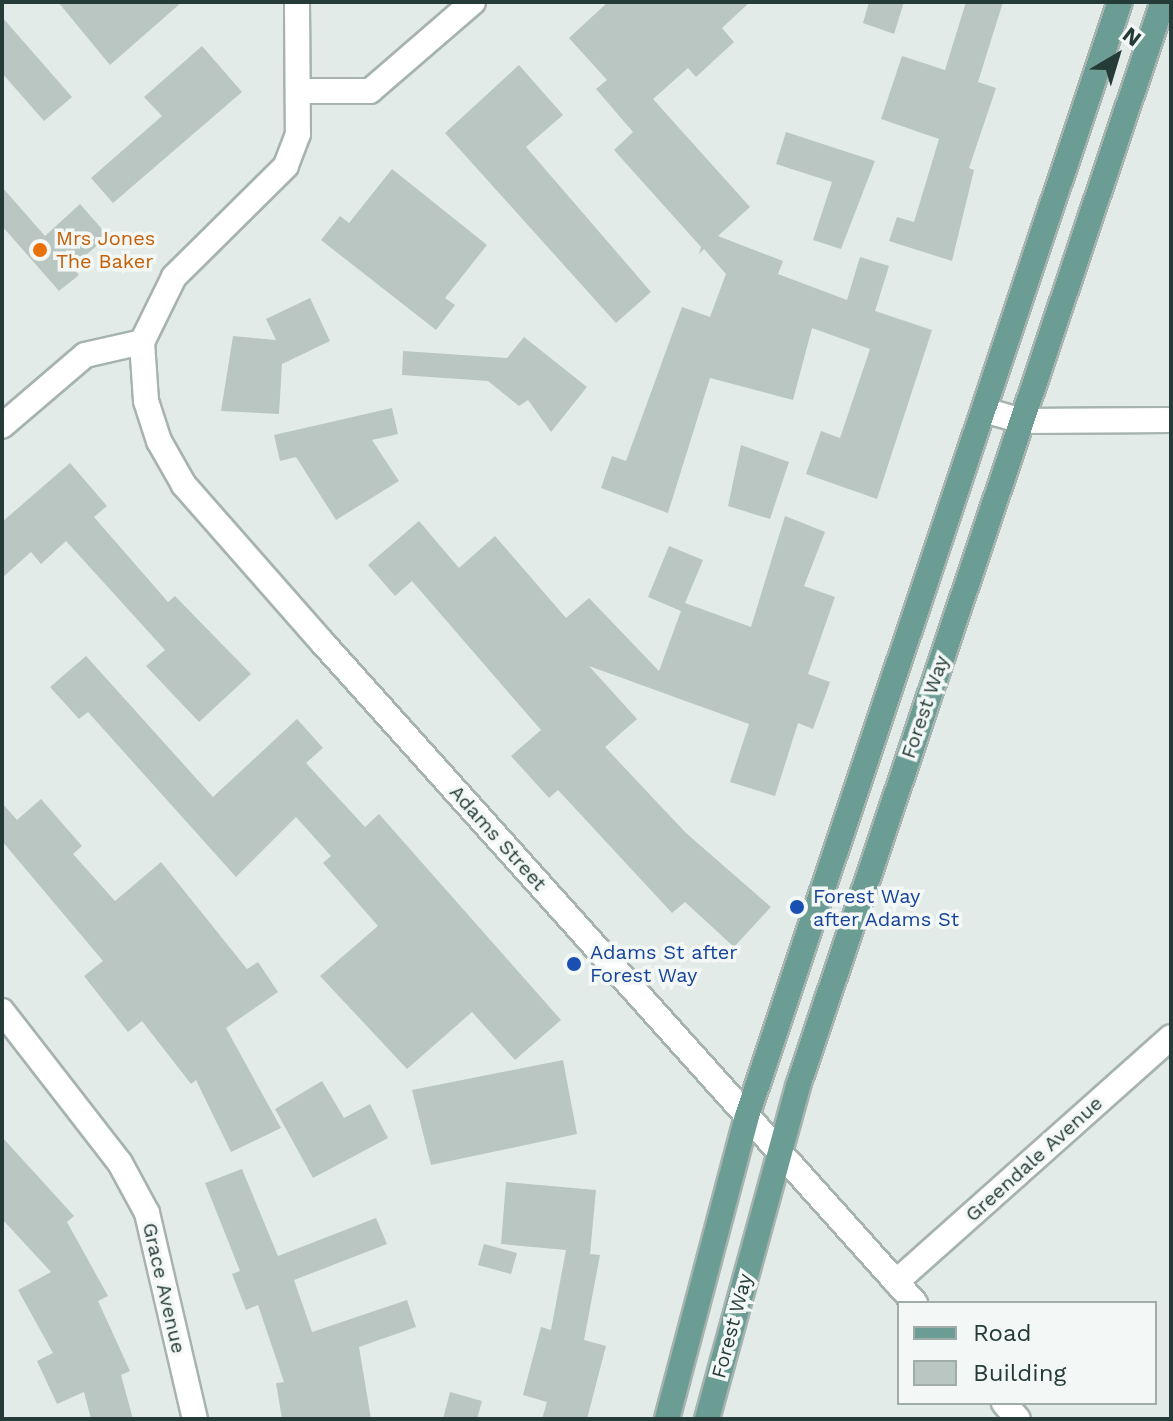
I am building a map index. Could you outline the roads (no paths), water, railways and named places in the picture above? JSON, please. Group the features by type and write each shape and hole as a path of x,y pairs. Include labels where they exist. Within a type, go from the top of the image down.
{"main road":[{"name":"Forest Way","path":"667,1419 747,1116 1120,2"},
{"name":"Forest Way","path":"707,1419 778,1151 1163,2"}],"street":[{"path":"2,426 85,355 142,342 174,277 286,166 298,134 297,2"},
{"path":"299,91 370,91 473,2"},
{"name":"Adams Street","path":"142,342 146,401 184,485 913,1301"},
{"path":"984,410 1022,421 1171,420"},
{"name":"Grace Avenue","path":"2,1011 120,1163 147,1213 195,1419"},
{"name":"Greendale Avenue","path":"896,1282 1171,1037"}],"place":[{"name":"Mrs Jones The Baker","path":"40,250"},
{"name":"Forest Way after Adams St","path":"797,907"},
{"name":"Adams St after Forest Way","path":"574,964"}]}
